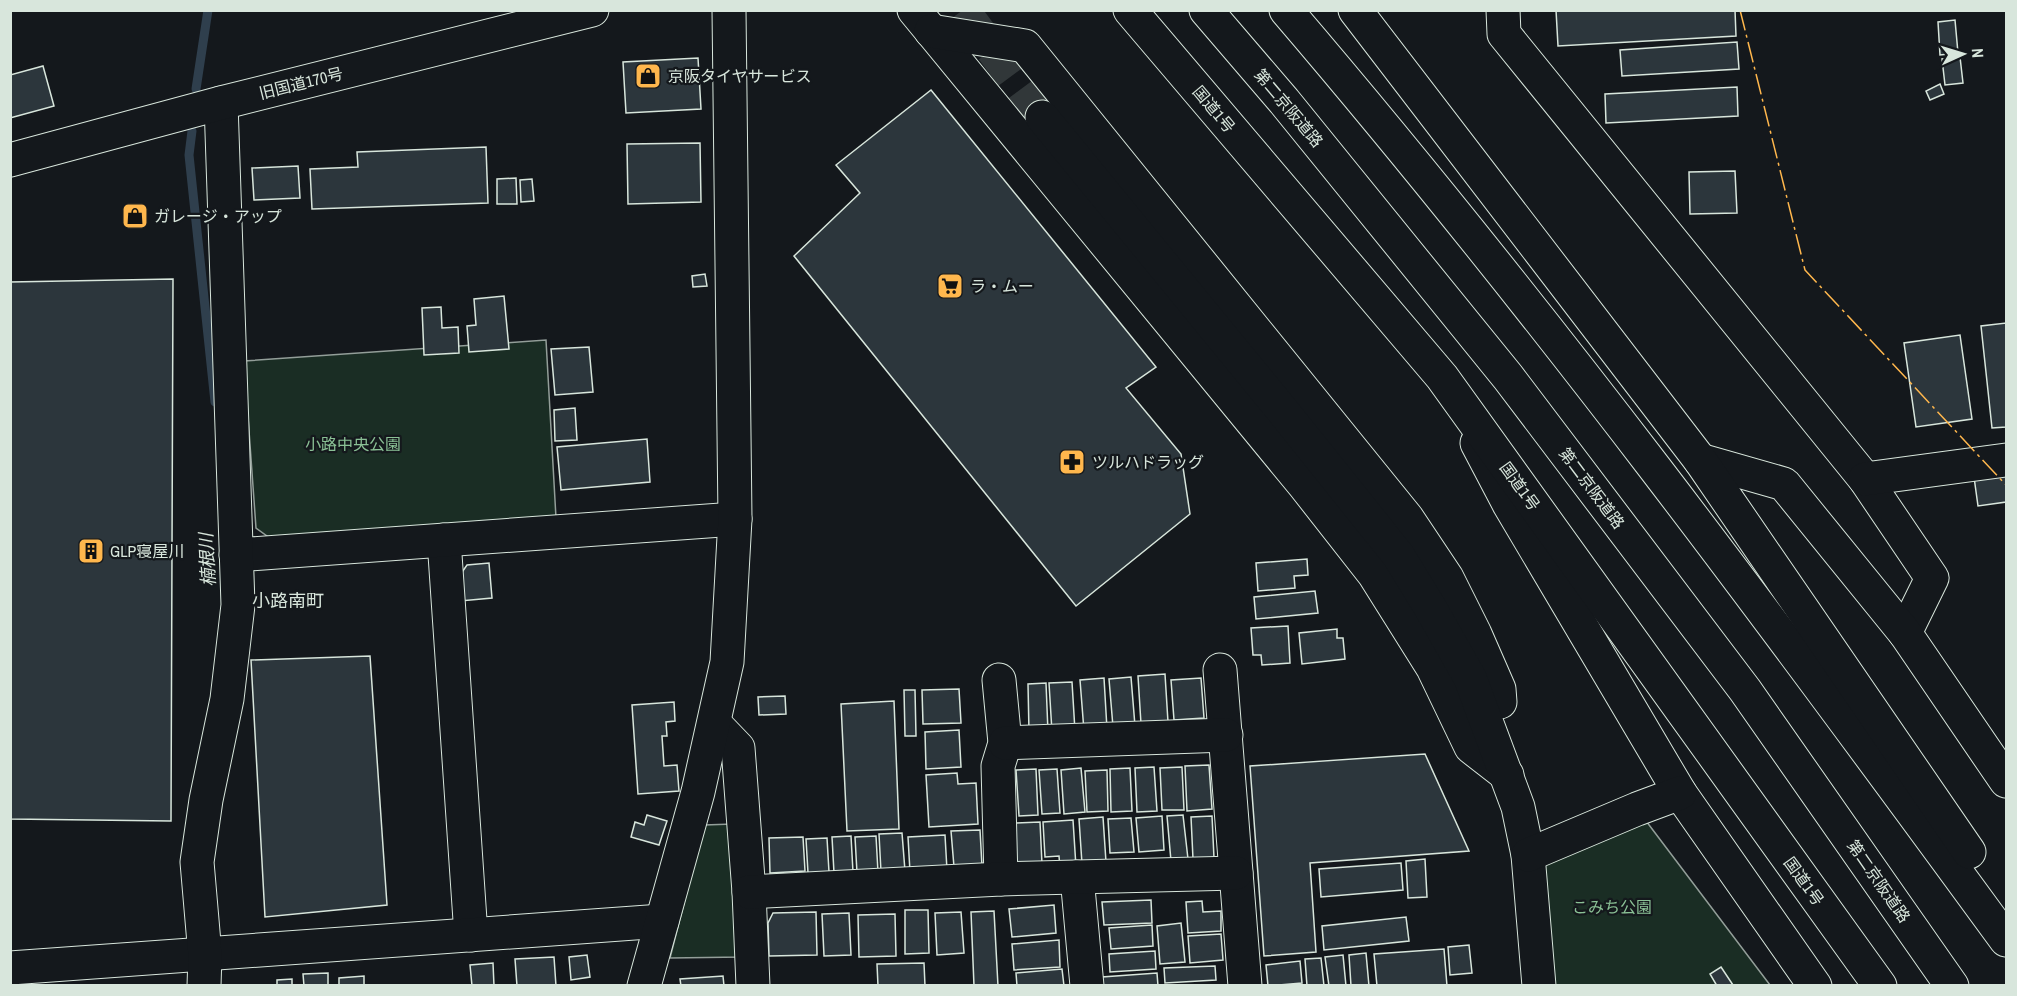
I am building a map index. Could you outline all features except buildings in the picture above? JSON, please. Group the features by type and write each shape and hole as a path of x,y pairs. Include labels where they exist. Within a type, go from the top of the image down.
{"main road":[{"name":"旧国道170号","path":"10,160 221,103 592,10"},
{"path":"644,986 698,792 727,662 735,519 729,10"},
{"name":"国道1号","path":"1130,10 1442,377 1880,986"},
{"name":"第二京阪道路","path":"1206,10 1284,101 1508,377 1745,690 1952,986"},
{"path":"1286,10 1553,336 1796,652 2007,940"},
{"path":"1355,10 1700,460 2007,907"},
{"path":"1503,10 1503,34 1865,479 1932,578 1905,633"},
{"path":"922,21 1025,46 1407,518 1447,578 1475,634 1498,689 1507,775"},
{"path":"922,21 1305,486 1374,574 1433,668 1471,747 1507,775"},
{"path":"204,970 197,862 206,800 227,699 238,604 221,103"},
{"path":"1042,117 1398,555 1470,678 1518,807 1528,855 1539,986"},
{"path":"1442,377 1509,504 1680,793 1815,986"},
{"path":"1700,460 1784,484 1905,633 2007,781"},
{"path":"1865,479 2007,460"},
{"path":"236,555 735,519"},
{"path":"444,540 471,935"},
{"path":"1221,670 1245,986"},
{"path":"999,680 1005,743 998,766 1001,879"},
{"path":"714,723 738,748 749,892 753,986"},
{"path":"1005,743 1226,735"},
{"path":"1528,855 1680,793"},
{"path":"749,892 1001,879 1236,873"},
{"path":"1077,877 1087,986"},
{"path":"10,968 204,970 471,935 662,921"}],"green space":[{"name":"小路中央公園","path":"546,340 556,518 274,541 256,528 244,361"},
{"name":"こみち公園","path":"1637,809 1770,985 1539,985 1528,855"},
{"path":"733,824 742,957 670,958 704,825"}],"waterway":[{"name":"楠根川","path":"196,89 208,10"},
{"name":"楠根川","path":"192,131 189,155 215,402"}],"tunnel":[{"path":"963,10 1042,117"}],"power":[{"path":"1740,10 1805,270 2006,485"}],"place":[{"name":"京阪タイヤサービス","path":"648,76"},
{"name":"ガレージ・アップ","path":"135,216"},
{"name":"ラ・ムー","path":"950,286"},
{"name":"ツルハドラッグ","path":"1072,462"},
{"name":"GLP寝屋川","path":"91,551"}],"district":[{"name":"小路南町","path":"288,600"}]}
